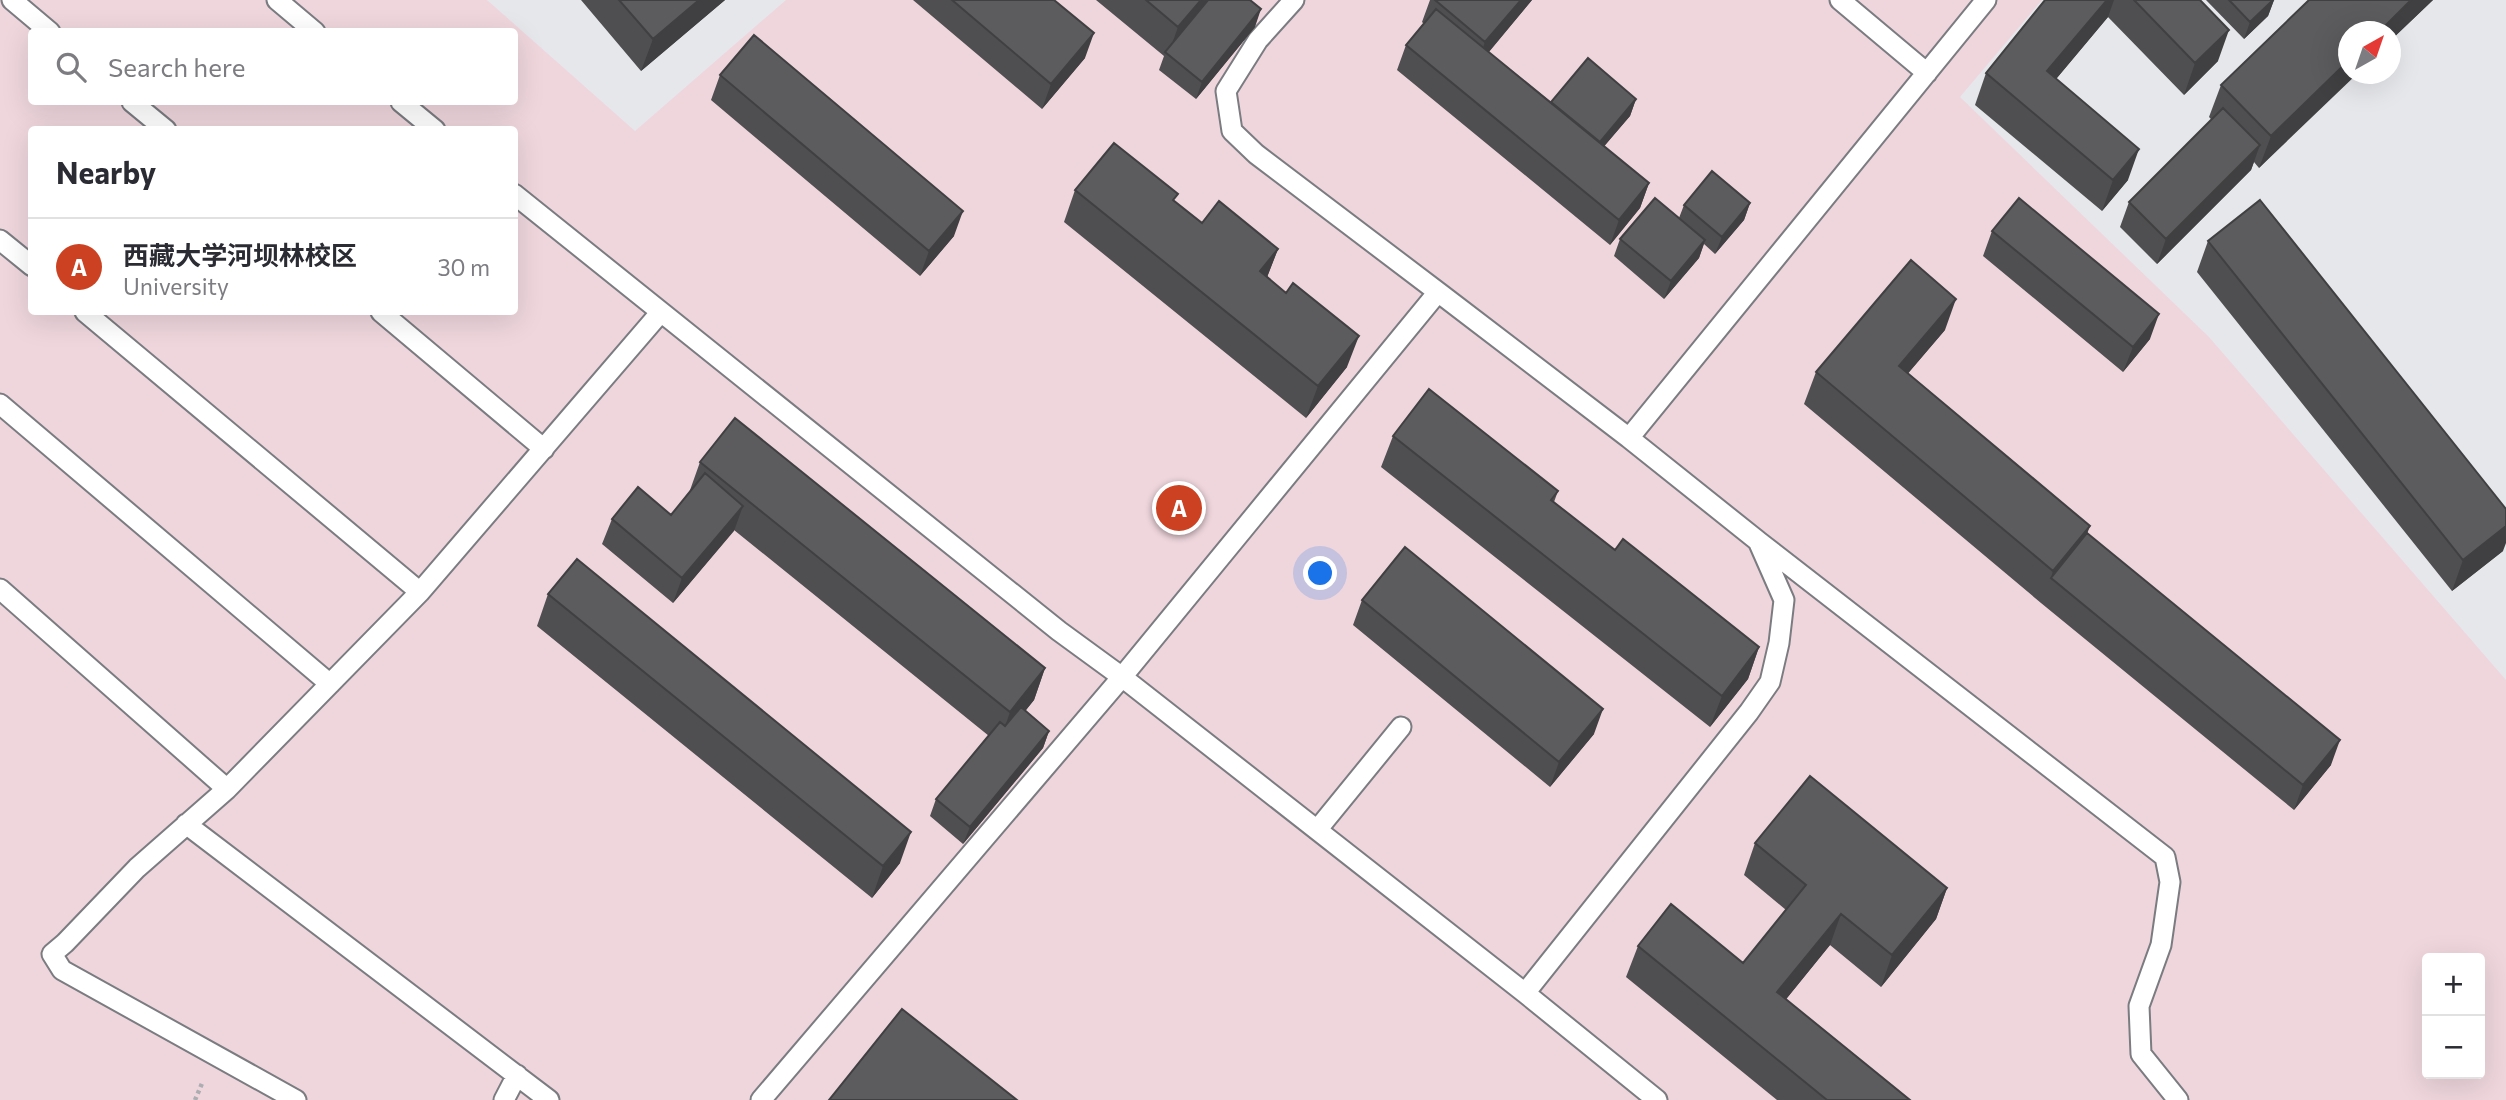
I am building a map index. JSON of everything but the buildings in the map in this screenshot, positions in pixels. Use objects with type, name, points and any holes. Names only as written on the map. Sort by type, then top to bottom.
[{"type":"lane","points":[[12,0],[45,28]]},
{"type":"lane","points":[[277,0],[310,28]]},
{"type":"lane","points":[[1294,0],[1258,40],[1226,91],[1232,131],[1256,154],[1629,438],[2165,857],[2170,883],[2161,945],[2139,1006],[2141,1054],[2178,1100]]},
{"type":"lane","points":[[1840,0],[1927,73]]},
{"type":"lane","points":[[1629,438],[1986,0]]},
{"type":"lane","points":[[136,105],[161,126]]},
{"type":"lane","points":[[405,105],[430,126]]},
{"type":"lane","points":[[518,197],[1059,631],[1122,677],[1525,993],[1657,1100]]},
{"type":"lane","points":[[0,240],[28,264]]},
{"type":"lane","points":[[761,1100],[1122,677],[1438,292]]},
{"type":"lane","points":[[296,1100],[62,970],[52,954],[137,868],[227,789],[420,592],[660,313]]},
{"type":"lane","points":[[89,315],[420,592]]},
{"type":"lane","points":[[385,315],[544,449]]},
{"type":"lane","points":[[0,404],[330,684]]},
{"type":"lane","points":[[1525,993],[1770,682],[1779,643],[1784,600],[1758,541]]},
{"type":"lane","points":[[0,589],[227,789]]},
{"type":"lane","points":[[1317,830],[1401,727]]},
{"type":"lane","points":[[186,824],[549,1100]]},
{"type":"lane","points":[[504,1100],[517,1075]]},
{"type":"shaded area","points":[[0,0],[487,0],[635,131],[786,0],[2042,0],[1960,97],[2209,337],[2506,680],[2506,1100],[0,1100]]},
{"type":"place","name":"西藏大学河坝林校区","points":[[1179,508]]}]
